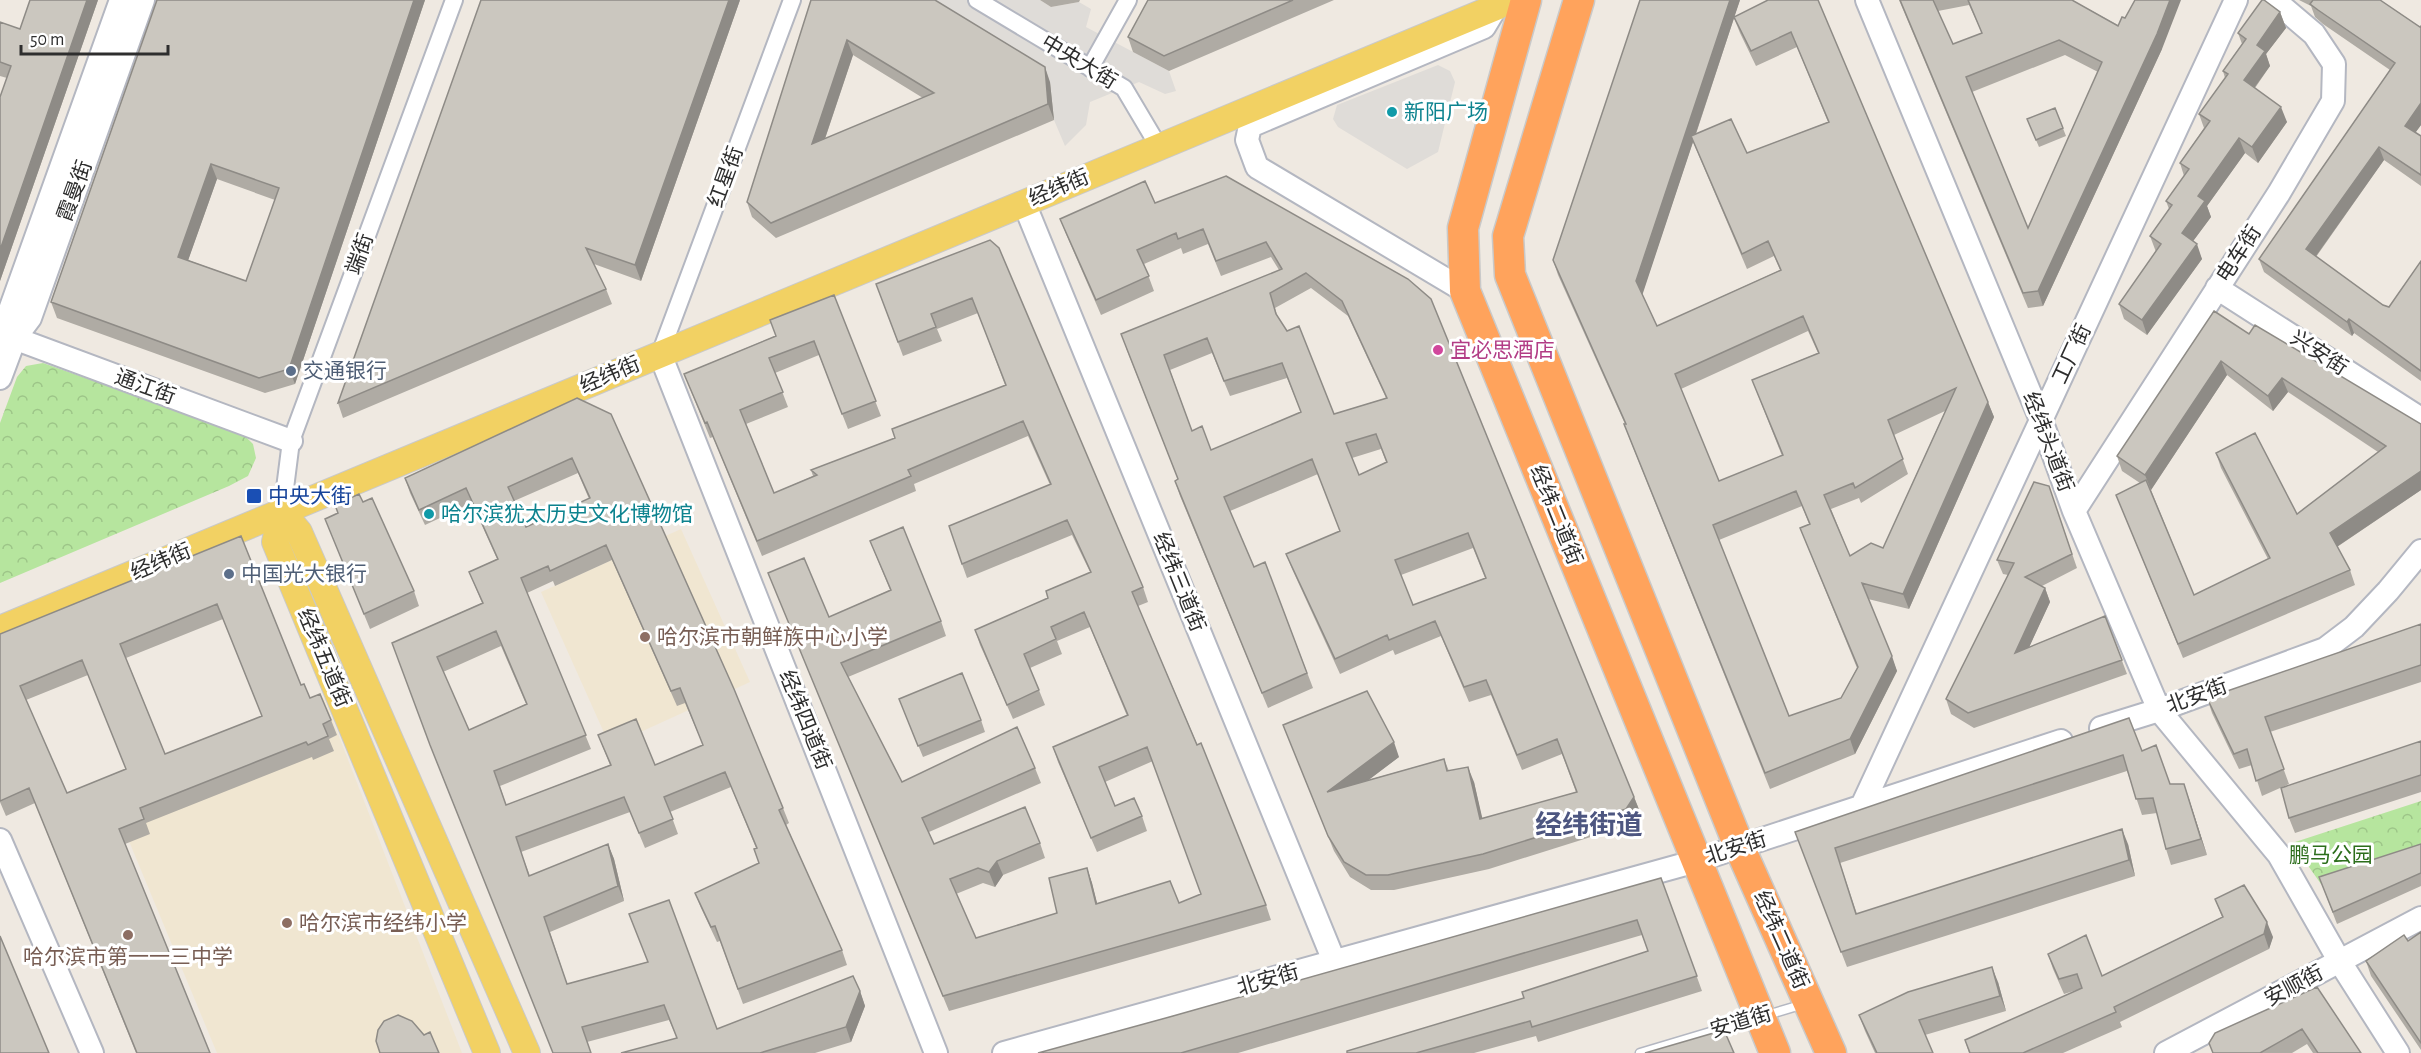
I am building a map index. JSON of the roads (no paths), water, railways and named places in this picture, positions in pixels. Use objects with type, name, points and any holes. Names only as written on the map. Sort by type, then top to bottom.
[{"type":"highway","name":"经纬二道街","points":[[1526,0],[1463,228],[1466,291],[1775,1053]]},
{"type":"highway","name":"经纬二道街","points":[[1579,0],[1508,236],[1510,275],[1739,846],[1831,1053]]},
{"type":"main road","name":"经纬街","points":[[0,629],[1502,4]]},
{"type":"main road","name":"经纬五道街","points":[[282,512],[275,542],[487,1053]]},
{"type":"main road","name":"经纬五道街","points":[[282,512],[299,532],[527,1053]]},
{"type":"street","name":"霞曼街","points":[[0,378],[4,335],[121,0]]},
{"type":"street","name":"霞曼街","points":[[4,335],[30,318],[143,0]]},
{"type":"street","name":"端街","points":[[282,512],[291,441],[454,0]]},
{"type":"street","name":"红星街","points":[[660,354],[792,0]]},
{"type":"street","name":"中央大街","points":[[977,0],[1124,88],[1159,147]]},
{"type":"street","points":[[1090,68],[1128,0]]},
{"type":"street","name":"经纬头道街","points":[[1867,0],[2042,420],[2074,511],[2159,710],[2279,855],[2340,962],[2398,1053]]},
{"type":"street","name":"工厂街","points":[[1862,806],[2236,0]]},
{"type":"street","name":"电车街","points":[[2074,511],[2279,193],[2333,101],[2334,64],[2314,34],[2274,0]]},
{"type":"street","points":[[1466,291],[1257,167],[1247,140],[1250,126],[1484,27],[1502,4]]},
{"type":"street","name":"经纬三道街","points":[[1024,203],[1334,961]]},
{"type":"street","name":"兴安街","points":[[2217,288],[2421,419]]},
{"type":"street","name":"通江街","points":[[4,335],[291,441]]},
{"type":"street","name":"经纬四道街","points":[[660,354],[936,1053]]},
{"type":"street","name":"北安街","points":[[1004,1053],[1696,861],[2159,710],[2325,649],[2354,627],[2421,551]]},
{"type":"street","points":[[0,840],[92,1053]]},
{"type":"street","name":"安顺街","points":[[2172,1052],[2421,918]]},
{"type":"lane","name":"安道街","points":[[1640,1053],[1808,1003]]},
{"type":"place","name":"新阳广场","points":[[1392,112]]},
{"type":"place","name":"宜必思酒店","points":[[1438,350]]},
{"type":"place","name":"交通银行","points":[[291,371]]},
{"type":"place","name":"中央大街","points":[[254,496]]},
{"type":"place","name":"哈尔滨犹太历史文化博物馆","points":[[429,514]]},
{"type":"place","name":"中国光大银行","points":[[229,574]]},
{"type":"place","name":"哈尔滨市朝鲜族中心小学","points":[[645,637]]},
{"type":"place","name":"哈尔滨市经纬小学","points":[[287,923]]},
{"type":"place","name":"哈尔滨市第一一三中学","points":[[128,935]]},
{"type":"district","name":"经纬街道","points":[[1589,825]]},
{"type":"park label","name":"鹏马公园","points":[[2331,855]]}]
